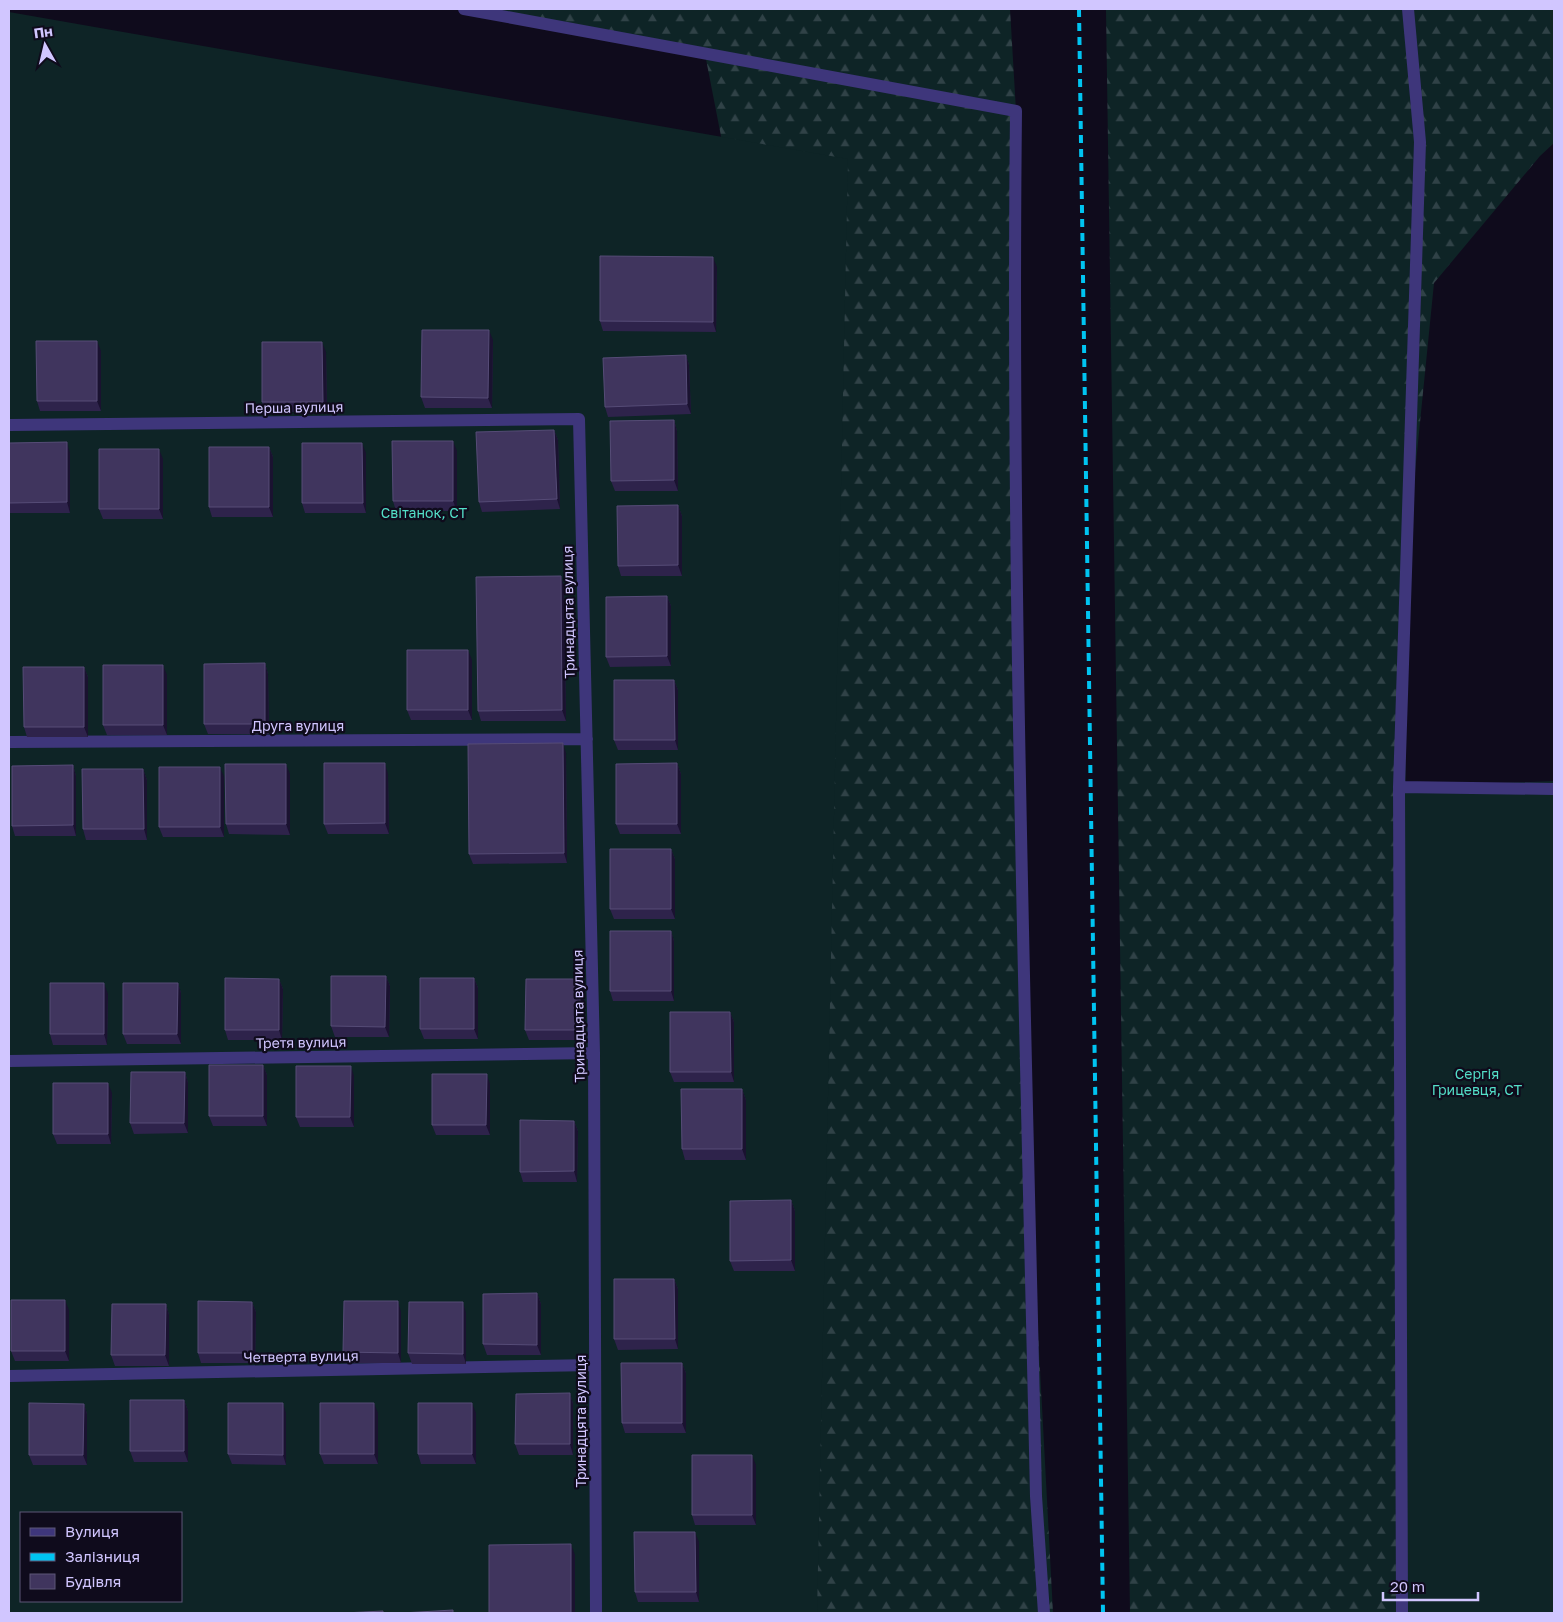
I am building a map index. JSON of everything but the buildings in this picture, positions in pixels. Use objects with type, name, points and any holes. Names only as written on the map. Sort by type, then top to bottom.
[{"type":"street","points":[[464,9],[1016,111],[1014,321],[1020,767],[1036,1496],[1044,1613]]},
{"type":"street","points":[[1402,1613],[1399,788],[1420,142],[1408,9]]},
{"type":"street","name":"Перша вулиця","points":[[9,425],[579,419]]},
{"type":"street","name":"Тринадцята вулиця","points":[[579,419],[594,1053],[596,1613]]},
{"type":"street","name":"Друга вулиця","points":[[9,742],[587,739]]},
{"type":"street","points":[[1399,788],[1554,789]]},
{"type":"street","name":"Третя вулиця","points":[[9,1061],[594,1053]]},
{"type":"street","name":"Четверта вулиця","points":[[9,1376],[594,1365]]},
{"type":"green space","points":[[464,9],[1010,9],[1016,111],[1029,1163],[1053,1613],[744,1613],[759,331],[705,54]]},
{"type":"green space","points":[[1106,9],[1554,9],[1554,143],[1540,156],[1434,283],[1406,562],[1404,1613],[1130,1613]]},
{"type":"green space","name":"Світанок, СТ","points":[[9,12],[848,159],[817,1613],[9,1613]]},
{"type":"green space","name":"Сергія Грицевця, СТ","points":[[1554,781],[1554,1613],[1402,1613],[1399,787]]},
{"type":"railway","points":[[1079,9],[1103,1613]]}]
